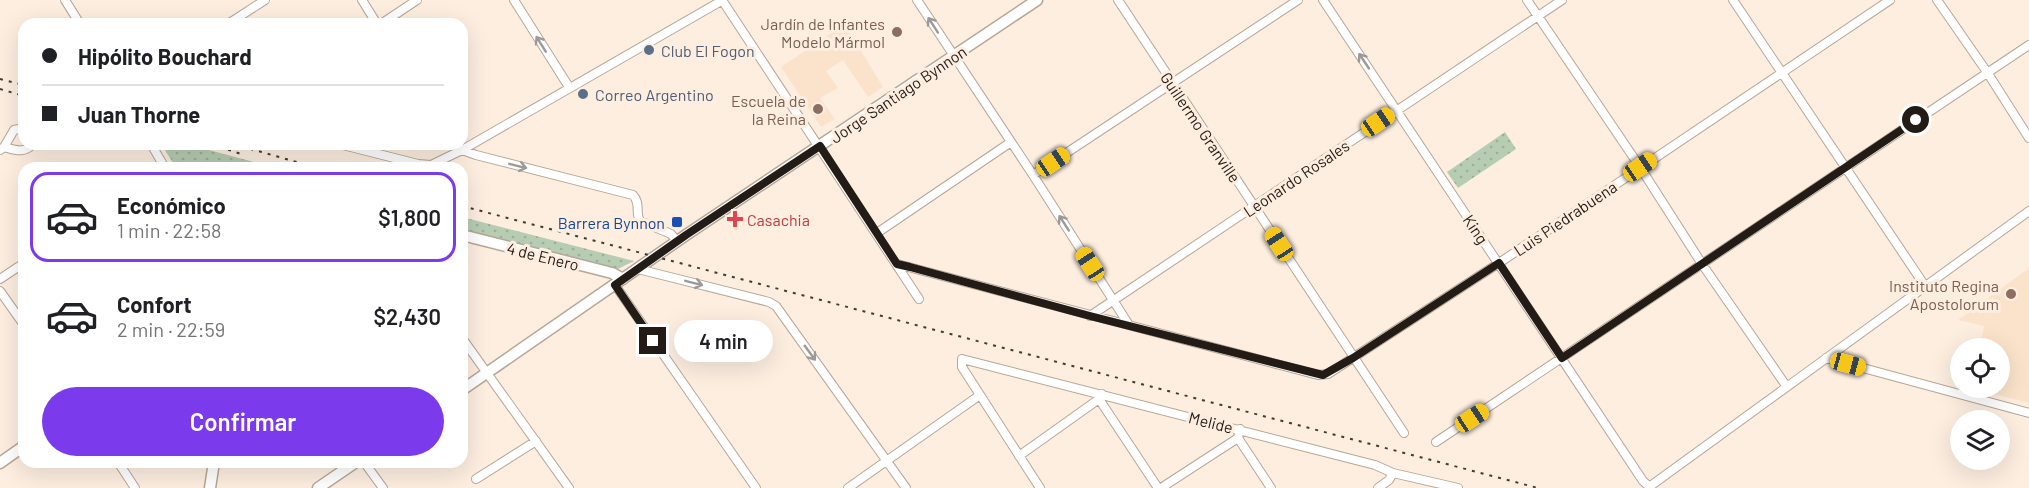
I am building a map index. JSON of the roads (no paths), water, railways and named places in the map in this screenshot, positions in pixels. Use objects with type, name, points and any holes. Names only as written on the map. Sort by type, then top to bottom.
[{"type":"street","points":[[65,0],[76,18]]},
{"type":"street","points":[[237,18],[265,0]]},
{"type":"street","points":[[362,0],[375,18]]},
{"type":"street","points":[[388,18],[417,0]]},
{"type":"street","points":[[513,0],[569,87]]},
{"type":"street","points":[[468,142],[722,0],[919,299]]},
{"type":"street","points":[[917,0],[1129,325]]},
{"type":"street","name":"Jorge Santiago Bynnon","points":[[468,386],[677,241],[1037,0]]},
{"type":"street","name":"Guillermo Granville","points":[[1118,0],[1404,434]]},
{"type":"street","points":[[1033,175],[1298,0]]},
{"type":"street","name":"King","points":[[1323,0],[1650,488]]},
{"type":"street","points":[[1527,0],[1640,167],[1702,264],[1787,387]]},
{"type":"street","name":"Leonardo Rosales","points":[[1090,316],[1562,0]]},
{"type":"street","points":[[1733,0],[1925,286]]},
{"type":"street","name":"Luis Piedrabuena","points":[[1129,325],[1318,375],[1328,374],[1499,263],[1890,0]]},
{"type":"street","points":[[1937,0],[2029,138]]},
{"type":"street","points":[[1436,442],[2029,45]]},
{"type":"street","points":[[18,129],[14,130],[2,148],[26,150]]},
{"type":"street","points":[[877,233],[1011,141]]},
{"type":"street","points":[[363,150],[410,162]]},
{"type":"street","points":[[436,162],[454,150]]},
{"type":"street","points":[[465,150],[476,155],[633,195],[637,202],[640,221],[671,234],[677,241]]},
{"type":"street","points":[[1650,488],[2029,211]]},
{"type":"street","name":"4 de Enero","points":[[468,237],[612,273],[619,282]]},
{"type":"street","points":[[897,264],[1129,325]]},
{"type":"street","points":[[0,279],[18,267]]},
{"type":"street","points":[[638,269],[769,302],[776,306],[906,488]]},
{"type":"street","points":[[619,282],[756,488]]},
{"type":"street","points":[[0,291],[18,316]]},
{"type":"street","points":[[468,346],[569,488]]},
{"type":"street","points":[[1826,358],[2029,413]]},
{"type":"street","name":"Melide","points":[[980,394],[962,367],[962,359],[1239,433],[1375,465],[1393,473],[1458,488]]},
{"type":"street","points":[[848,488],[980,394],[1040,488]]},
{"type":"street","points":[[1019,456],[1101,397],[1159,488],[1239,433],[1271,488]]},
{"type":"street","points":[[476,479],[536,441]]},
{"type":"street","points":[[0,463],[18,450]]},
{"type":"street","points":[[122,468],[135,488]]},
{"type":"street","points":[[210,488],[213,468]]},
{"type":"street","points":[[318,488],[347,468]]},
{"type":"street","points":[[368,468],[383,488]]},
{"type":"street","points":[[1378,488],[1389,480],[1393,473]]},
{"type":"street","points":[[1415,478],[1418,488]]},
{"type":"railway","points":[[0,79],[18,84]]},
{"type":"railway","points":[[0,89],[18,94]]},
{"type":"railway","points":[[229,150],[241,154]]},
{"type":"railway","points":[[254,150],[297,162]]},
{"type":"railway","points":[[468,208],[1538,488]]},
{"type":"place","name":"Jardín de Infantes Modelo Mármol","points":[[897,32]]},
{"type":"place","name":"Club El Fogon","points":[[649,50]]},
{"type":"place","name":"Correo Argentino","points":[[583,94]]},
{"type":"place","name":"Escuela de la Reina","points":[[818,109]]},
{"type":"place","name":"Casachia","points":[[735,219]]},
{"type":"place","name":"Barrera Bynnon","points":[[677,222]]},
{"type":"place","name":"Instituto Regina Apostolorum","points":[[2011,294]]}]
